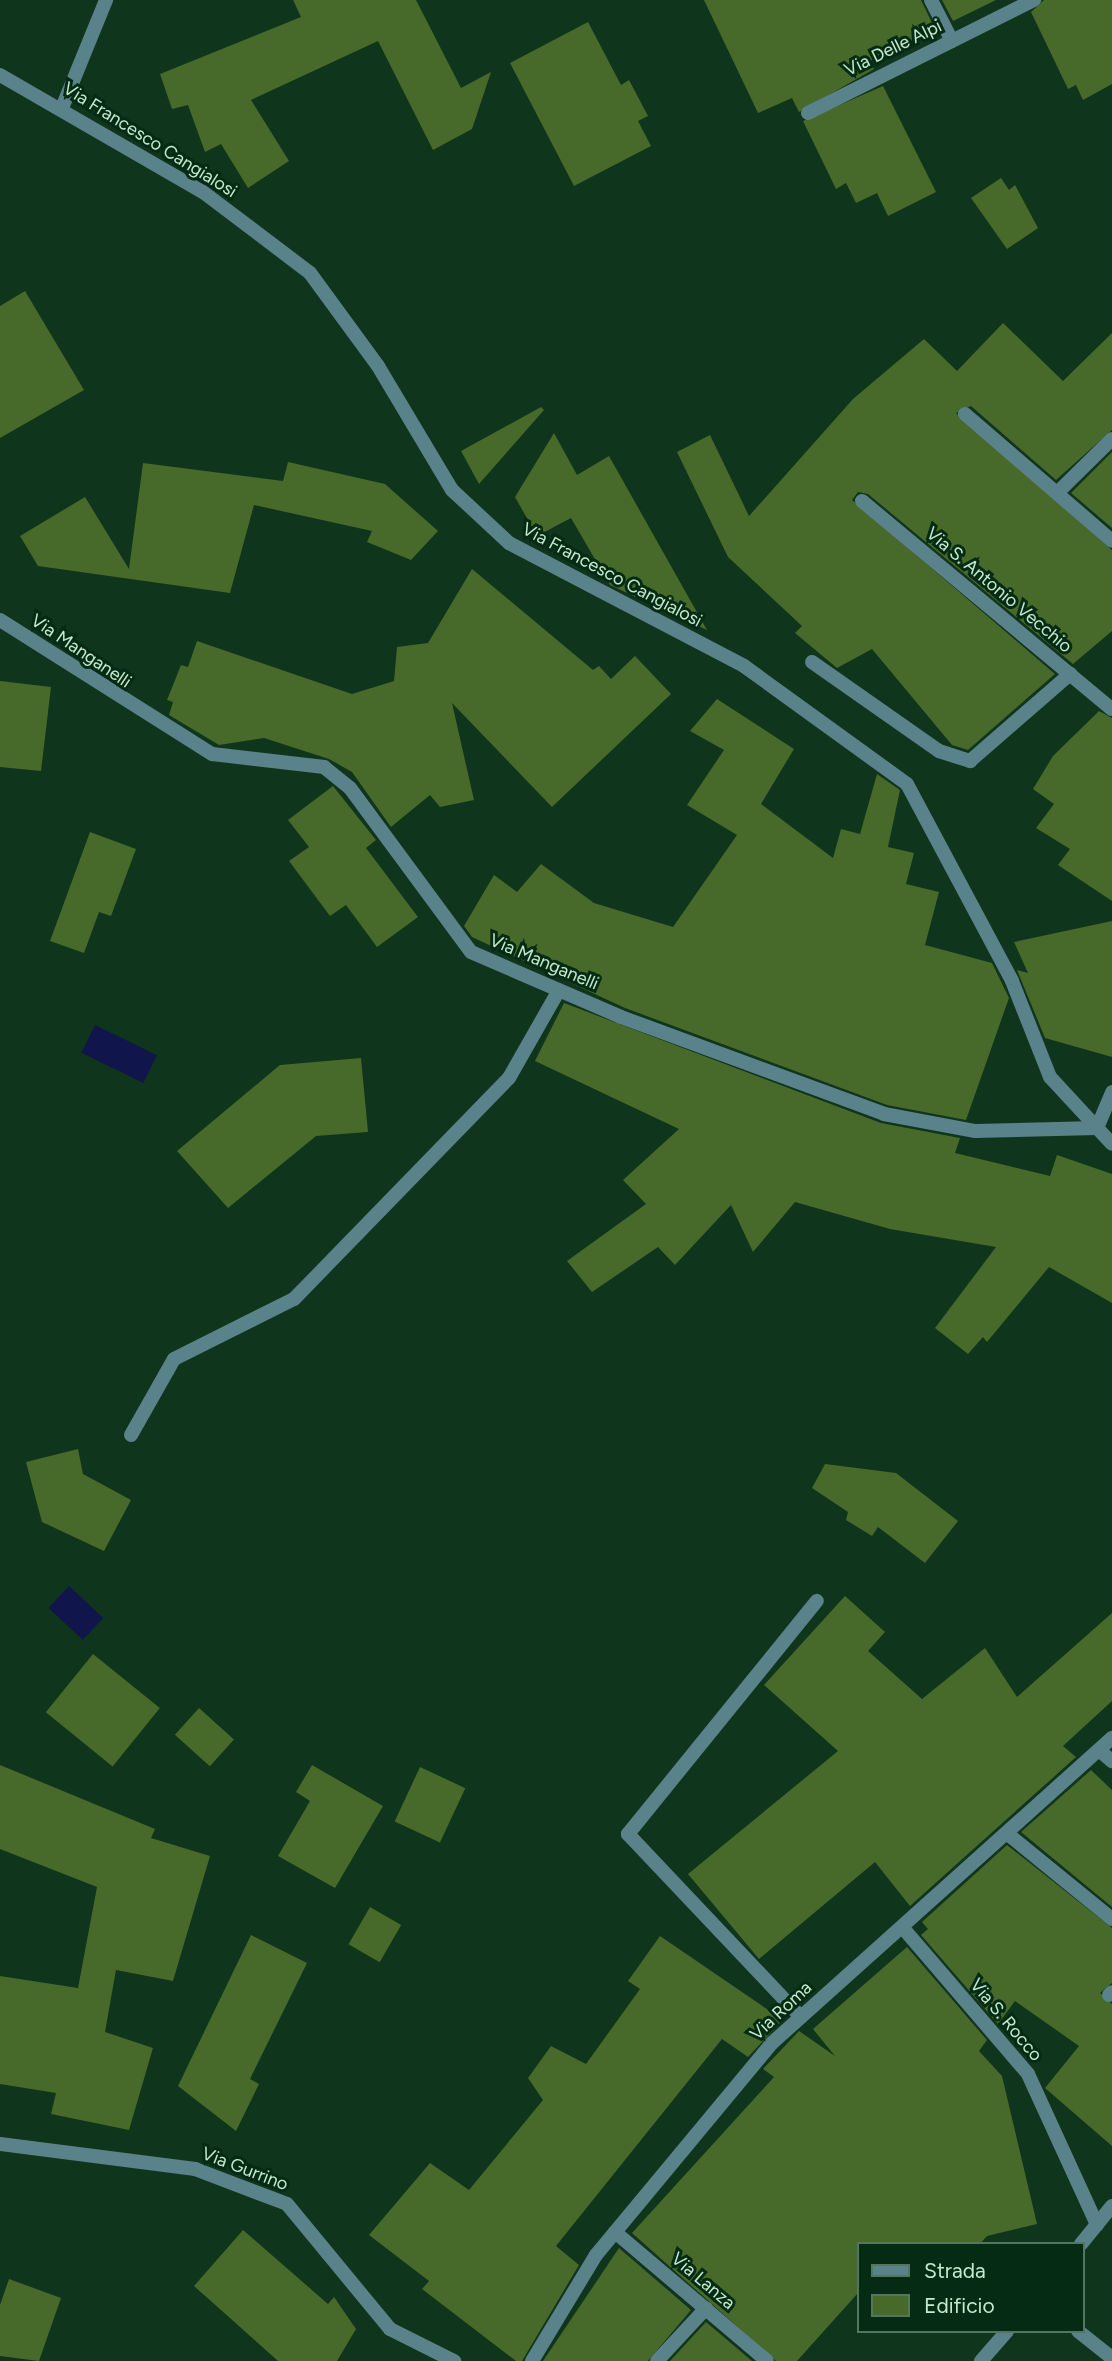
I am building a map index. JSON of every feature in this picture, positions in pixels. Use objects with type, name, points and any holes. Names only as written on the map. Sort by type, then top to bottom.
[{"type":"street","points":[[62,108],[106,0]]},
{"type":"street","points":[[931,0],[951,41]]},
{"type":"street","name":"Via Delle Alpi","points":[[807,113],[1034,0]]},
{"type":"street","name":"Via Francesco Cangialosi","points":[[0,75],[62,108],[203,191],[310,273],[378,366],[452,489],[509,543],[744,666],[907,784],[1012,981],[1050,1077],[1097,1128]]},
{"type":"street","points":[[965,414],[1112,541]]},
{"type":"street","points":[[1057,493],[1112,439]]},
{"type":"street","name":"Via S. Antonio Vecchio","points":[[862,500],[1112,709]]},
{"type":"street","name":"Via Manganelli","points":[[0,620],[212,754],[324,767],[359,799],[471,952],[559,990],[884,1114],[975,1131],[1097,1128]]},
{"type":"street","points":[[811,662],[939,751],[970,761],[1070,674]]},
{"type":"street","points":[[131,1435],[174,1359],[294,1299],[509,1078],[559,990]]},
{"type":"street","points":[[1112,1092],[1097,1128],[1112,1144]]},
{"type":"street","points":[[801,2017],[628,1834],[817,1601]]},
{"type":"street","name":"Via Roma","points":[[532,2361],[615,2232],[772,2043],[1009,1835],[1106,1756],[1112,1738]]},
{"type":"street","points":[[1009,1835],[1110,1913]]},
{"type":"street","name":"Via S. Rocco","points":[[904,1928],[1027,2074],[1097,2225]]},
{"type":"street","name":"Via Gurrino","points":[[0,2144],[195,2169],[287,2204],[390,2329],[454,2361]]},
{"type":"street","points":[[1083,2242],[1112,2206]]},
{"type":"street","name":"Via Lanza","points":[[615,2232],[766,2361]]},
{"type":"street","points":[[657,2361],[706,2308]]},
{"type":"street","points":[[981,2361],[1005,2333]]},
{"type":"street","points":[[1080,2333],[1112,2358]]},
{"type":"shaded area","points":[[95,1025],[157,1055],[143,1083],[81,1053]]},
{"type":"shaded area","points":[[69,1586],[103,1618],[83,1640],[49,1608]]},
{"type":"building","points":[[293,0],[416,0],[461,88],[491,72],[472,129],[433,150],[378,41],[251,100],[289,161],[248,188],[221,144],[205,152],[188,105],[172,109],[160,74],[301,17]]},
{"type":"building","points":[[704,0],[921,0],[935,29],[870,61],[874,69],[799,112],[792,98],[758,113]]},
{"type":"building","points":[[942,0],[996,0],[953,21]]},
{"type":"building","points":[[1044,0],[1112,0],[1112,84],[1083,100],[1076,85],[1068,89],[1031,12]]},
{"type":"building","points":[[588,22],[621,85],[629,80],[648,116],[638,121],[651,146],[574,186],[510,63]]},
{"type":"building","points":[[883,86],[936,192],[888,216],[877,193],[856,203],[846,183],[836,189],[803,121]]},
{"type":"building","points":[[1001,178],[1009,190],[1015,185],[1038,228],[1007,249],[971,198]]},
{"type":"building","points":[[25,291],[84,390],[0,438],[0,306]]},
{"type":"building","points":[[1003,323],[1063,381],[1112,333],[1112,430],[1056,480],[971,406],[956,413],[1112,550],[1112,631],[1073,664],[868,494],[858,492],[852,500],[1055,674],[968,750],[952,745],[872,649],[837,668],[795,633],[802,626],[728,557],[677,452],[710,435],[749,516],[853,399],[924,339],[957,371]]},
{"type":"building","points":[[541,407],[544,410],[479,484],[461,451]]},
{"type":"building","points":[[554,433],[577,475],[609,456],[707,630],[610,585],[571,518],[537,536],[515,497]]},
{"type":"building","points":[[1112,452],[1112,528],[1071,493]]},
{"type":"building","points":[[288,462],[385,484],[438,531],[411,560],[367,542],[372,531],[254,505],[230,593],[38,566],[20,536],[85,497],[129,569],[143,463],[283,481]]},
{"type":"building","points":[[472,569],[593,670],[599,666],[611,679],[635,656],[671,694],[552,807],[452,703],[474,800],[440,807],[430,795],[391,827],[352,772],[329,759],[264,738],[219,745],[169,715],[173,702],[167,700],[181,665],[188,667],[197,641],[352,694],[394,681],[397,647],[428,643]]},
{"type":"building","points":[[0,681],[51,687],[41,771],[0,767]]},
{"type":"building","points":[[717,699],[794,749],[761,804],[833,858],[841,829],[860,834],[877,774],[900,790],[888,847],[914,853],[906,884],[939,892],[925,945],[992,963],[1009,998],[966,1120],[887,1105],[625,1008],[472,937],[464,926],[494,875],[517,892],[541,864],[594,903],[673,927],[737,835],[687,805],[724,750],[690,731]]},
{"type":"building","points":[[1099,711],[1112,718],[1112,901],[1058,865],[1070,849],[1036,828],[1054,804],[1033,789],[1053,756]]},
{"type":"building","points":[[333,786],[376,840],[366,848],[418,917],[377,947],[346,905],[330,916],[289,861],[309,847],[288,820]]},
{"type":"building","points":[[90,832],[136,849],[111,916],[99,912],[84,953],[50,941]]},
{"type":"building","points":[[1112,921],[1112,1057],[1045,1038],[1017,970],[1028,973],[1014,942]]},
{"type":"building","points":[[564,1003],[881,1123],[960,1138],[955,1153],[1050,1176],[1057,1155],[1112,1174],[1112,1303],[1049,1267],[987,1342],[983,1337],[968,1354],[935,1328],[996,1247],[890,1229],[795,1202],[753,1252],[731,1205],[675,1265],[658,1247],[592,1292],[567,1261],[646,1204],[623,1180],[679,1129],[535,1061]]},
{"type":"building","points":[[361,1058],[368,1132],[316,1136],[228,1208],[177,1151],[280,1065]]},
{"type":"building","points":[[78,1449],[83,1474],[131,1500],[104,1551],[42,1522],[26,1462]]},
{"type":"building","points":[[825,1464],[896,1473],[958,1521],[925,1563],[878,1527],[872,1536],[846,1520],[848,1512],[812,1488]]},
{"type":"building","points":[[845,1596],[885,1632],[868,1651],[922,1699],[985,1648],[1017,1697],[1112,1613],[1112,1701],[1063,1746],[1076,1757],[910,1906],[875,1862],[759,1959],[688,1874],[838,1751],[764,1685]]},
{"type":"building","points":[[93,1654],[160,1708],[113,1766],[46,1712]]},
{"type":"building","points":[[199,1708],[234,1739],[210,1766],[175,1735]]},
{"type":"building","points":[[0,1765],[155,1829],[151,1838],[210,1856],[173,1981],[116,1970],[105,2032],[153,2048],[129,2130],[51,2114],[56,2093],[0,2084],[0,1976],[78,1988],[97,1887],[0,1849]]},
{"type":"building","points":[[312,1765],[383,1806],[335,1888],[278,1856],[310,1801],[296,1792]]},
{"type":"building","points":[[420,1767],[465,1788],[440,1843],[395,1821]]},
{"type":"building","points":[[1091,1770],[1112,1790],[1112,1907],[1021,1832]]},
{"type":"building","points":[[1007,1845],[1112,1928],[1112,1983],[1100,1993],[1112,2004],[1112,2146],[1045,2088],[1079,2046],[1015,2001],[998,2024],[921,1935],[928,1929],[922,1922]]},
{"type":"building","points":[[370,1907],[401,1925],[380,1962],[348,1944]]},
{"type":"building","points":[[251,1935],[307,1963],[250,2079],[259,2084],[236,2131],[178,2086]]},
{"type":"building","points":[[660,1936],[783,2020],[748,2057],[722,2039],[556,2246],[579,2265],[522,2361],[516,2361],[422,2289],[429,2281],[369,2235],[430,2163],[469,2190],[543,2100],[528,2078],[551,2046],[586,2064],[640,1989],[628,1981]]},
{"type":"building","points":[[907,1947],[987,2040],[979,2051],[1002,2076],[1037,2224],[987,2236],[982,2242],[856,2242],[856,2295],[797,2361],[776,2361],[632,2233],[774,2077],[763,2069],[799,2031],[835,2056],[813,2029]]},
{"type":"building","points":[[243,2230],[328,2304],[334,2297],[356,2329],[337,2361],[278,2361],[194,2286]]},
{"type":"building","points":[[619,2248],[691,2310],[648,2361],[543,2361]]},
{"type":"building","points":[[9,2279],[61,2298],[39,2361],[0,2356],[0,2305]]},
{"type":"building","points":[[706,2322],[752,2361],[670,2361]]}]
